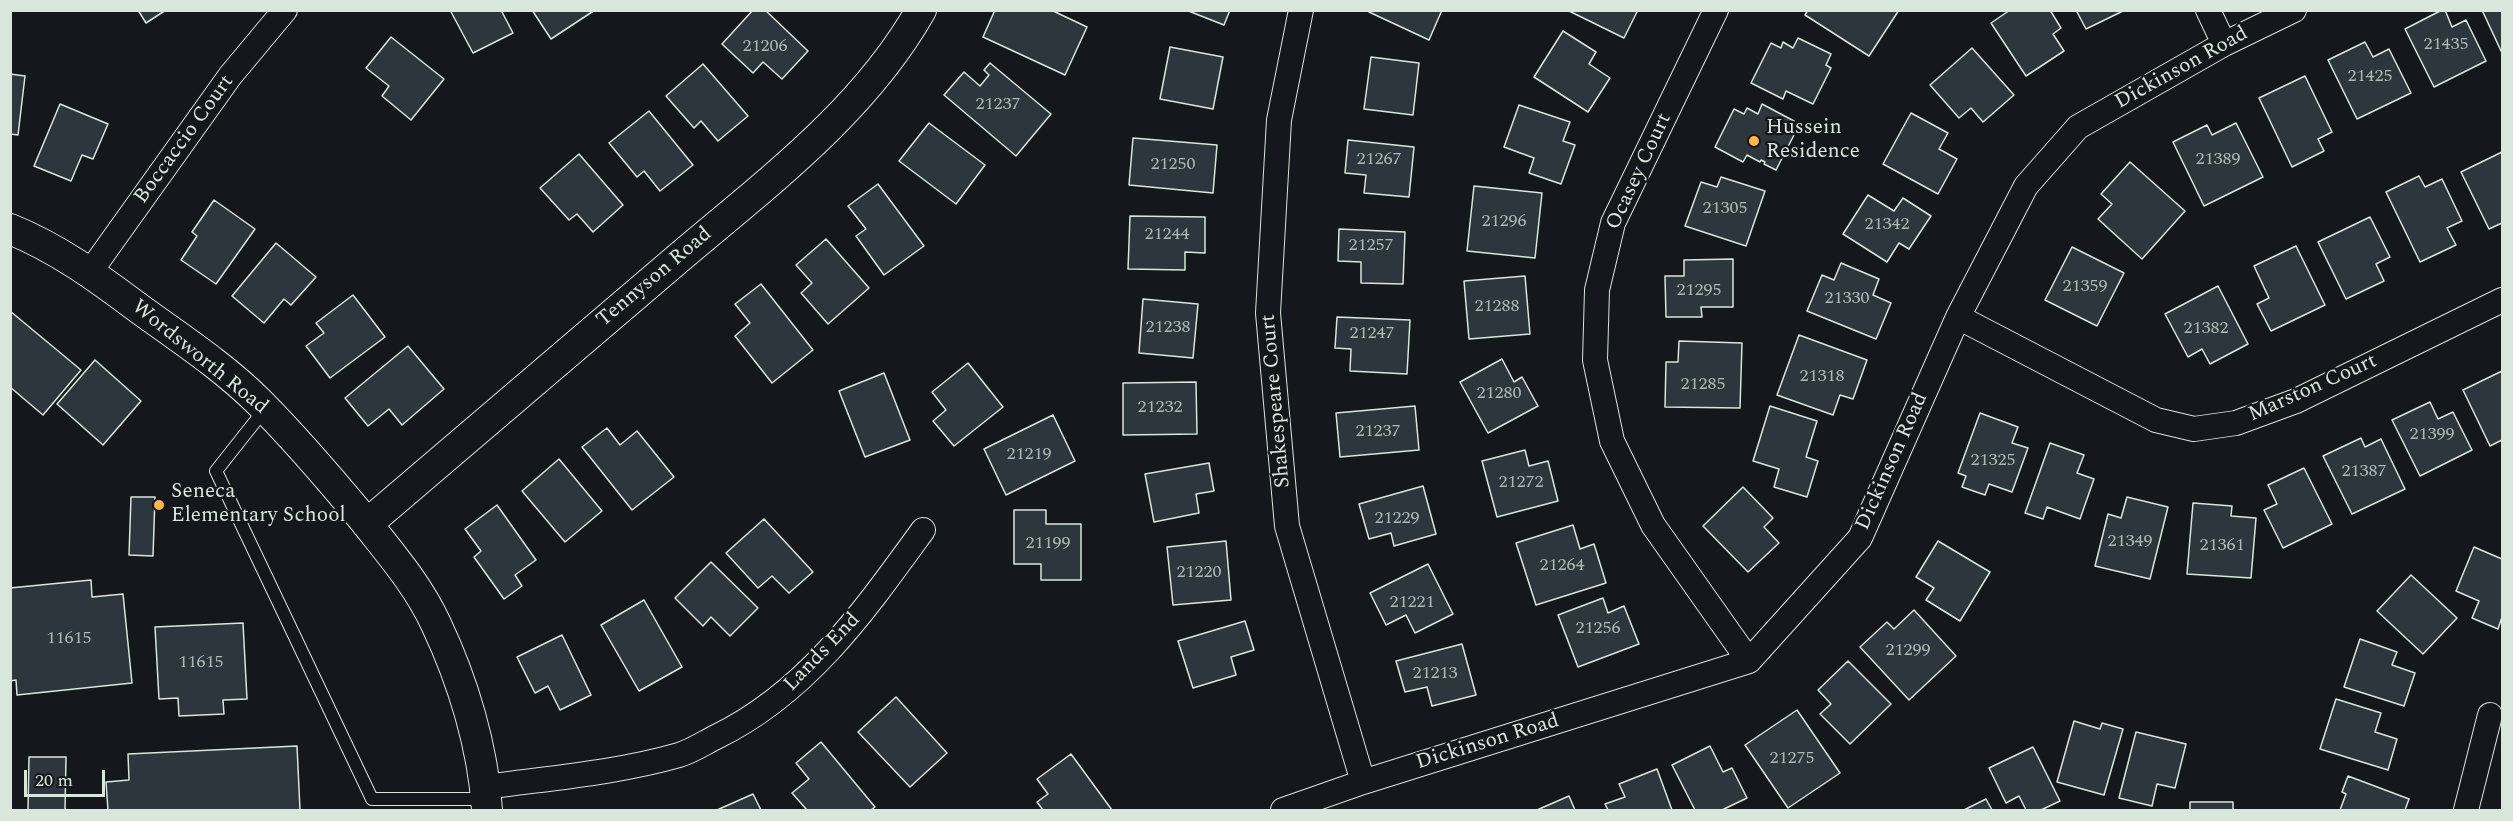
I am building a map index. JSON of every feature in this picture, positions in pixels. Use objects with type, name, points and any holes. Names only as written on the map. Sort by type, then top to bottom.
[{"type":"street","name":"Boccaccio Court","points":[[90,272],[230,76],[285,10]]},
{"type":"street","name":"Tennyson Road","points":[[367,524],[789,164],[859,97],[903,41],[921,10]]},
{"type":"street","name":"Shakespeare Court","points":[[1301,10],[1279,120],[1268,313],[1287,526],[1363,782]]},
{"type":"street","name":"Ocasey Court","points":[[1716,10],[1613,222],[1597,290],[1595,360],[1612,441],[1653,525],[1749,661]]},
{"type":"street","points":[[2208,10],[2224,44]]},
{"type":"street","name":"Dickinson Road","points":[[1283,810],[1363,782],[1749,661],[1860,538],[1958,317],[2026,186],[2078,127],[2224,44],[2294,10]]},
{"type":"street","name":"Wordsworth Road","points":[[10,229],[42,242],[90,272],[201,354],[265,409],[315,461],[401,564],[436,623],[461,686],[486,799]]},
{"type":"street","name":"Marston Court","points":[[1958,317],[2156,420],[2194,429],[2236,423],[2296,400],[2502,300]]},
{"type":"street","name":"Lands End","points":[[486,799],[681,754],[747,723],[805,677],[863,613],[923,530]]},
{"type":"street","points":[[2466,810],[2490,715]]},
{"type":"lane","points":[[265,409],[216,471],[372,799],[486,799]]},
{"type":"building","points":[[138,10],[166,10],[146,23]]},
{"type":"building","points":[[450,10],[501,10],[513,33],[473,53]]},
{"type":"building","points":[[532,10],[595,10],[551,39]]},
{"type":"building","points":[[753,10],[765,10],[808,51],[782,79],[763,62],[753,73],[722,44]]},
{"type":"building","points":[[995,10],[1051,10],[1087,27],[1065,75],[983,37]]},
{"type":"building","points":[[1186,10],[1230,10],[1224,25]]},
{"type":"building","points":[[1369,10],[1442,10],[1429,40]]},
{"type":"building","points":[[1567,10],[1638,10],[1624,38]]},
{"type":"building","points":[[1808,10],[1899,10],[1869,56],[1805,15]]},
{"type":"building","points":[[2010,10],[2050,10],[2061,28],[2053,34],[2064,51],[2026,76],[1991,23]]},
{"type":"building","points":[[2076,10],[2122,10],[2123,11],[2086,29]]},
{"type":"building","points":[[2445,10],[2452,27],[2466,20],[2486,61],[2434,87],[2405,29]]},
{"type":"building","points":[[2482,10],[2502,10],[2502,53]]},
{"type":"building","points":[[1563,31],[1596,52],[1589,64],[1610,78],[1588,112],[1534,77]]},
{"type":"building","points":[[391,37],[444,79],[411,120],[382,96],[389,86],[366,68]]},
{"type":"building","points":[[1798,38],[1831,54],[1826,65],[1831,68],[1813,104],[1786,91],[1783,99],[1751,83],[1771,43],[1781,48],[1783,42],[1793,48]]},
{"type":"building","points":[[2365,42],[2373,57],[2389,49],[2411,93],[2357,119],[2328,60]]},
{"type":"building","points":[[1170,47],[1223,57],[1213,109],[1160,99]]},
{"type":"building","points":[[1972,48],[2014,95],[1983,122],[1971,108],[1959,118],[1930,85]]},
{"type":"building","points":[[1371,57],[1419,63],[1413,115],[1364,109]]},
{"type":"building","points":[[990,63],[1051,114],[1016,156],[944,95],[964,72],[980,86],[989,75],[984,70]]},
{"type":"building","points":[[703,64],[748,116],[718,141],[701,121],[694,128],[666,96]]},
{"type":"building","points":[[10,74],[25,76],[18,135],[10,134]]},
{"type":"building","points":[[2305,76],[2332,132],[2318,139],[2324,151],[2292,167],[2259,98]]},
{"type":"building","points":[[60,104],[108,124],[93,159],[82,155],[71,181],[34,166]]},
{"type":"building","name":"Hussein Residence","points":[[1762,104],[1794,121],[1788,132],[1794,135],[1776,170],[1764,164],[1765,162],[1761,160],[1760,162],[1747,155],[1743,162],[1715,147],[1734,109],[1744,114],[1747,108],[1758,114]]},
{"type":"building","points":[[1519,105],[1570,122],[1563,141],[1575,145],[1561,184],[1529,173],[1534,158],[1504,147]]},
{"type":"building","points":[[649,111],[693,165],[660,191],[644,171],[637,177],[609,143]]},
{"type":"building","points":[[1911,113],[1948,133],[1939,149],[1957,159],[1938,194],[1883,164]]},
{"type":"building","points":[[929,123],[985,165],[956,204],[899,161]]},
{"type":"building","points":[[2236,123],[2263,177],[2204,206],[2173,142],[2207,125],[2212,135]]},
{"type":"building","points":[[1133,138],[1217,145],[1213,193],[1129,185]]},
{"type":"building","points":[[1348,140],[1414,147],[1409,197],[1364,193],[1366,175],[1345,173]]},
{"type":"building","points":[[2502,152],[2502,223],[2489,229],[2461,172]]},
{"type":"building","points":[[579,154],[623,205],[593,232],[577,214],[569,220],[540,188]]},
{"type":"building","points":[[2130,162],[2185,211],[2142,259],[2098,219],[2112,204],[2101,194]]},
{"type":"building","points":[[2419,176],[2425,187],[2442,179],[2462,221],[2447,228],[2456,245],[2420,262],[2386,192]]},
{"type":"building","points":[[1721,177],[1765,191],[1746,246],[1685,226],[1701,182],[1717,187]]},
{"type":"building","points":[[878,184],[924,246],[884,275],[856,236],[866,229],[848,206]]},
{"type":"building","points":[[1474,186],[1542,193],[1535,258],[1467,251]]},
{"type":"building","points":[[1868,195],[1894,211],[1903,198],[1931,216],[1909,249],[1899,243],[1887,262],[1843,234]]},
{"type":"building","points":[[214,200],[255,229],[216,284],[181,260],[197,236],[192,232]]},
{"type":"building","points":[[1130,216],[1205,217],[1205,253],[1185,252],[1185,270],[1128,269]]},
{"type":"building","points":[[2370,217],[2390,257],[2376,264],[2384,281],[2346,299],[2318,242]]},
{"type":"building","points":[[1339,229],[1405,232],[1403,284],[1361,283],[1361,262],[1338,261]]},
{"type":"building","points":[[826,239],[869,288],[828,324],[801,293],[812,283],[796,265]]},
{"type":"building","points":[[276,243],[316,277],[291,305],[284,299],[264,323],[232,296]]},
{"type":"building","points":[[2296,246],[2325,305],[2271,331],[2257,304],[2269,298],[2254,266]]},
{"type":"building","points":[[2072,247],[2124,273],[2097,326],[2045,300]]},
{"type":"building","points":[[1733,259],[1733,307],[1701,307],[1702,317],[1666,317],[1665,276],[1684,276],[1684,260]]},
{"type":"building","points":[[1841,263],[1879,279],[1873,295],[1891,303],[1876,339],[1807,311],[1822,275],[1834,280]]},
{"type":"building","points":[[1525,276],[1530,334],[1469,339],[1464,281]]},
{"type":"building","points":[[761,284],[813,350],[772,383],[735,336],[750,323],[735,304]]},
{"type":"building","points":[[2218,286],[2248,344],[2210,364],[2202,349],[2188,357],[2165,314]]},
{"type":"building","points":[[353,295],[385,337],[330,378],[306,346],[324,333],[316,323]]},
{"type":"building","points":[[1143,299],[1198,304],[1193,358],[1139,353]]},
{"type":"building","points":[[10,311],[81,370],[43,415],[10,387]]},
{"type":"building","points":[[1337,317],[1410,320],[1407,374],[1350,371],[1351,349],[1335,348]]},
{"type":"building","points":[[1799,335],[1867,360],[1853,399],[1840,395],[1833,415],[1777,395]]},
{"type":"building","points":[[1679,341],[1742,343],[1740,408],[1665,407],[1666,362],[1678,362]]},
{"type":"building","points":[[408,346],[444,389],[402,425],[389,409],[368,426],[345,398]]},
{"type":"building","points":[[1502,359],[1514,382],[1522,377],[1538,406],[1488,433],[1460,382]]},
{"type":"building","points":[[95,360],[141,401],[103,445],[57,404]]},
{"type":"building","points":[[968,363],[1003,407],[954,446],[933,421],[946,410],[932,392]]},
{"type":"building","points":[[2502,371],[2502,440],[2490,446],[2463,390]]},
{"type":"building","points":[[884,373],[910,440],[865,457],[839,391]]},
{"type":"building","points":[[1196,382],[1197,434],[1123,435],[1123,383]]},
{"type":"building","points":[[2430,402],[2438,419],[2453,412],[2472,450],[2420,476],[2392,420]]},
{"type":"building","points":[[1415,406],[1419,450],[1340,457],[1336,413]]},
{"type":"building","points":[[1770,406],[1817,421],[1806,457],[1818,461],[1807,497],[1774,487],[1779,469],[1753,461]]},
{"type":"building","points":[[1980,413],[2018,427],[2012,443],[2028,448],[2012,492],[1989,484],[1985,495],[1962,487],[1966,476],[1958,473]]},
{"type":"building","points":[[1053,415],[1075,461],[1006,495],[984,449]]},
{"type":"building","points":[[607,428],[620,445],[637,431],[674,477],[632,510],[582,447]]},
{"type":"building","points":[[2361,438],[2365,447],[2381,439],[2405,489],[2352,514],[2323,456]]},
{"type":"building","points":[[2050,443],[2084,455],[2077,473],[2094,479],[2080,519],[2047,507],[2043,519],[2025,513]]},
{"type":"building","points":[[1525,450],[1529,466],[1548,461],[1558,501],[1497,517],[1482,461]]},
{"type":"building","points":[[559,459],[602,511],[565,542],[522,491]]},
{"type":"building","points":[[1209,463],[1214,491],[1196,494],[1199,513],[1154,522],[1145,474]]},
{"type":"building","points":[[2304,468],[2332,524],[2283,548],[2264,510],[2277,504],[2268,485]]},
{"type":"building","points":[[1423,486],[1436,534],[1394,546],[1391,533],[1369,539],[1359,504]]},
{"type":"building","points":[[1743,487],[1773,518],[1764,527],[1779,543],[1748,572],[1703,526]]},
{"type":"building","name":"Seneca Elementary School","points":[[131,497],[155,497],[153,556],[129,555]]},
{"type":"building","points":[[2127,497],[2168,507],[2150,579],[2095,566],[2108,514],[2121,518]]},
{"type":"building","points":[[2193,503],[2232,506],[2231,516],[2256,518],[2251,578],[2187,574]]},
{"type":"building","points":[[497,505],[536,560],[515,575],[522,586],[504,599],[474,557],[481,551],[465,529]]},
{"type":"building","points":[[1014,510],[1046,510],[1046,524],[1081,524],[1081,580],[1041,580],[1041,564],[1014,564]]},
{"type":"building","points":[[764,519],[813,572],[789,593],[772,576],[758,588],[726,553]]},
{"type":"building","points":[[1573,525],[1580,549],[1594,544],[1606,583],[1536,605],[1516,543]]},
{"type":"building","points":[[1226,541],[1231,600],[1173,605],[1167,547]]},
{"type":"building","points":[[1938,541],[1990,572],[1960,621],[1926,600],[1934,588],[1916,577]]},
{"type":"building","points":[[2474,547],[2502,559],[2502,617],[2498,629],[2472,618],[2479,601],[2456,591]]},
{"type":"building","points":[[711,562],[758,608],[730,636],[711,617],[703,626],[675,598]]},
{"type":"building","points":[[1428,564],[1453,614],[1415,633],[1406,615],[1386,625],[1370,593]]},
{"type":"building","points":[[2411,575],[2457,618],[2423,654],[2377,611]]},
{"type":"building","points":[[91,580],[92,597],[123,594],[132,683],[17,695],[16,680],[10,681],[10,588]]},
{"type":"building","points":[[1603,598],[1608,613],[1624,606],[1639,644],[1578,667],[1558,615]]},
{"type":"building","points":[[644,600],[682,667],[639,691],[601,625]]},
{"type":"building","points":[[1914,610],[1956,656],[1909,700],[1860,647],[1887,622],[1894,629]]},
{"type":"building","points":[[1245,621],[1254,650],[1231,657],[1236,675],[1193,688],[1178,641]]},
{"type":"building","points":[[243,623],[247,699],[223,700],[224,714],[179,716],[178,698],[159,699],[155,627]]},
{"type":"building","points":[[562,635],[591,695],[560,710],[548,686],[535,693],[517,657]]},
{"type":"building","points":[[2360,639],[2397,652],[2392,665],[2415,673],[2404,706],[2344,687]]},
{"type":"building","points":[[1462,644],[1476,695],[1432,706],[1427,687],[1405,692],[1396,661]]},
{"type":"building","points":[[1848,661],[1891,704],[1850,744],[1820,714],[1831,704],[1818,690]]},
{"type":"building","points":[[896,697],[947,753],[910,787],[858,732]]},
{"type":"building","points":[[2336,699],[2381,713],[2375,732],[2397,739],[2388,770],[2320,749]]},
{"type":"building","points":[[1797,710],[1840,773],[1788,808],[1745,745]]},
{"type":"building","points":[[2074,721],[2100,729],[2102,723],[2123,729],[2104,795],[2057,782]]},
{"type":"building","points":[[2136,732],[2186,744],[2175,788],[2157,784],[2152,806],[2119,798]]},
{"type":"building","points":[[821,742],[875,807],[871,810],[807,810],[792,793],[809,779],[796,763]]},
{"type":"building","points":[[297,746],[300,810],[108,810],[106,782],[129,780],[128,754]]},
{"type":"building","points":[[1710,746],[1723,772],[1732,768],[1747,798],[1722,810],[1695,810],[1672,765]]},
{"type":"building","points":[[2033,747],[2060,801],[2041,810],[2026,810],[2019,796],[2006,803],[1989,768]]},
{"type":"building","points":[[1071,754],[1112,810],[1043,810],[1037,802],[1048,794],[1037,779]]},
{"type":"building","points":[[29,757],[66,757],[65,810],[28,810]]},
{"type":"building","points":[[1657,769],[1672,810],[1608,810],[1605,804],[1625,797],[1619,784]]},
{"type":"building","points":[[2348,776],[2409,799],[2405,810],[2340,810],[2346,794],[2342,792]]},
{"type":"building","points":[[753,794],[761,810],[717,810]]},
{"type":"building","points":[[1569,796],[1575,810],[1537,810]]},
{"type":"building","points":[[1986,799],[1992,810],[1964,810]]},
{"type":"building","points":[[2190,802],[2233,802],[2233,810],[2190,810]]},
{"type":"place","name":"Hussein Residence","points":[[1754,141]]},
{"type":"place","name":"Seneca Elementary School","points":[[159,505]]}]
